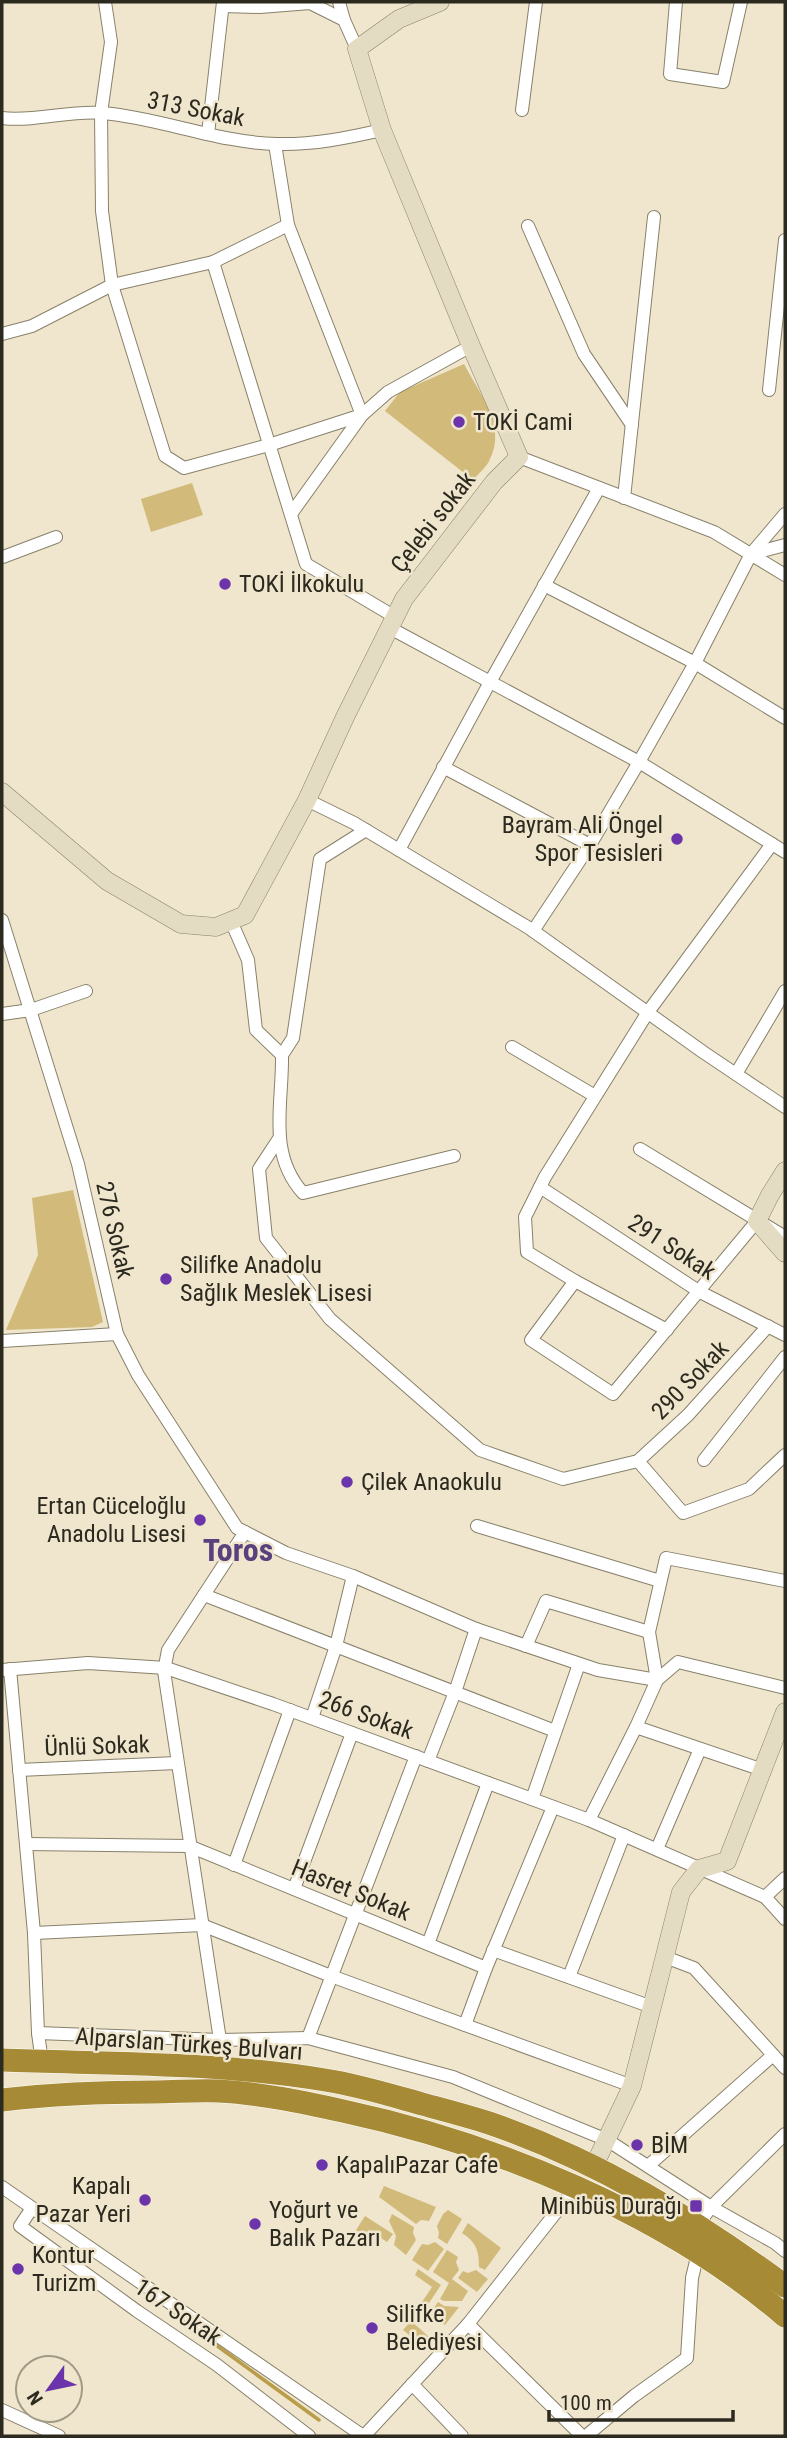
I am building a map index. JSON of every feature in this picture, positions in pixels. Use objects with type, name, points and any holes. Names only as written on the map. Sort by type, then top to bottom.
[{"type":"highway","name":"Alparslan Türkeş Bulvarı","points":[[2,2060],[221,2068],[325,2080],[387,2094],[489,2123],[705,2216],[785,2286]]},
{"type":"highway","name":"Alparslan Türkeş Bulvarı","points":[[2,2099],[108,2092],[218,2091],[293,2099],[382,2119],[474,2147],[576,2187],[637,2217],[698,2253],[785,2316]]},
{"type":"street","points":[[105,2],[111,42],[101,113],[103,211],[112,285],[165,456],[184,468],[362,415]]},
{"type":"street","points":[[339,2],[382,130],[519,457],[714,532],[785,575]]},
{"type":"street","points":[[357,49],[399,19],[440,2]]},
{"type":"street","points":[[522,110],[536,2]]},
{"type":"street","points":[[676,2],[670,74],[723,82],[741,2]]},
{"type":"street","points":[[208,134],[223,4],[260,8],[310,3],[344,20]]},
{"type":"street","name":"313 Sokak","points":[[2,118],[101,113],[275,144],[333,141],[382,130]]},
{"type":"street","points":[[275,144],[288,225],[362,415]]},
{"type":"street","points":[[625,498],[654,216]]},
{"type":"street","points":[[2,334],[32,326],[112,285],[213,262],[288,225]]},
{"type":"street","points":[[528,226],[584,354],[632,425]]},
{"type":"street","points":[[769,390],[785,240]]},
{"type":"street","points":[[213,262],[306,564],[392,622],[489,681],[639,762],[781,846],[648,1012],[540,1187],[525,1217],[527,1252],[667,1330]]},
{"type":"street","points":[[291,514],[362,415],[387,392],[471,346]]},
{"type":"street","name":"Çelebi sokak","points":[[231,921],[245,915],[307,800],[404,599],[494,482],[519,457]]},
{"type":"street","points":[[399,850],[489,681],[598,488]]},
{"type":"street","points":[[533,931],[590,845],[639,762],[695,663],[751,554],[785,514]]},
{"type":"street","points":[[4,560],[56,537]]},
{"type":"street","points":[[751,554],[785,545]]},
{"type":"street","points":[[544,584],[695,663],[785,718]]},
{"type":"street","points":[[443,767],[590,845]]},
{"type":"street","points":[[2,792],[107,881],[181,924],[216,927],[231,921],[248,960],[256,1030],[282,1055]]},
{"type":"street","points":[[307,800],[366,830],[533,931],[785,1107]]},
{"type":"street","points":[[366,830],[320,859],[293,1038],[282,1055],[280,1137],[284,1164],[303,1193],[454,1156]]},
{"type":"street","name":"276 Sokak","points":[[2,920],[78,1164],[117,1334],[138,1375],[241,1530]]},
{"type":"street","points":[[2,1014],[31,1010],[86,990]]},
{"type":"street","points":[[736,1074],[785,991]]},
{"type":"street","points":[[512,1046],[595,1097]]},
{"type":"street","points":[[280,1137],[259,1169],[266,1238],[330,1319],[480,1450],[563,1479],[638,1461],[683,1513],[749,1489],[785,1455]]},
{"type":"street","points":[[640,1149],[785,1237]]},
{"type":"street","points":[[575,1281],[531,1340],[613,1394],[757,1221],[785,1171]]},
{"type":"street","name":"291 Sokak","points":[[540,1187],[700,1292],[785,1335]]},
{"type":"street","points":[[757,1221],[785,1252]]},
{"type":"street","name":"290 Sokak","points":[[638,1461],[688,1415],[768,1326]]},
{"type":"street","points":[[2,1341],[117,1334]]},
{"type":"street","points":[[704,1460],[785,1357]]},
{"type":"street","points":[[477,1526],[660,1581]]},
{"type":"street","points":[[221,2068],[220,2040],[164,1667],[168,1650],[204,1595],[241,1530],[286,1553],[353,1576],[476,1629],[598,1671],[657,1680]]},
{"type":"street","points":[[657,1680],[649,1632],[666,1558],[785,1581]]},
{"type":"street","points":[[312,1718],[336,1646],[353,1576]]},
{"type":"street","points":[[204,1595],[555,1731]]},
{"type":"street","points":[[526,1646],[546,1601],[649,1632]]},
{"type":"street","points":[[428,1761],[476,1629]]},
{"type":"street","points":[[589,1820],[657,1680],[678,1662],[785,1688]]},
{"type":"street","name":"266 Sokak","points":[[6,1670],[88,1663],[164,1667],[290,1710],[589,1820],[765,1897]]},
{"type":"street","points":[[532,1799],[579,1664]]},
{"type":"street","points":[[6,1670],[26,1844],[42,2062]]},
{"type":"street","points":[[234,1865],[290,1710]]},
{"type":"street","points":[[594,2166],[632,2085],[681,1892],[699,1869],[727,1861],[785,1715]]},
{"type":"street","points":[[636,1727],[763,1770]]},
{"type":"street","points":[[293,1889],[352,1733]]},
{"type":"street","points":[[657,1849],[700,1749]]},
{"type":"street","points":[[308,2039],[415,1756]]},
{"type":"street","name":"Ünlü Sokak","points":[[19,1770],[177,1763]]},
{"type":"street","points":[[428,1944],[488,1783]]},
{"type":"street","points":[[466,2025],[493,1950],[553,1807]]},
{"type":"street","points":[[569,1977],[624,1835]]},
{"type":"street","name":"Hasret Sokak","points":[[26,1844],[190,1846],[486,1968]]},
{"type":"street","points":[[785,1878],[765,1897],[785,1919]]},
{"type":"street","points":[[34,1933],[202,1924],[331,1976],[632,2085]]},
{"type":"street","points":[[493,1950],[652,2007]]},
{"type":"street","points":[[664,1956],[694,1968],[785,2068]]},
{"type":"street","points":[[38,2033],[220,2040],[308,2039],[453,2077],[607,2140],[648,2166],[705,2216],[782,2243]]},
{"type":"street","points":[[648,2166],[773,2054]]},
{"type":"street","points":[[705,2216],[785,2134]]},
{"type":"street","points":[[2,2187],[363,2436],[468,2324],[576,2187]]},
{"type":"street","name":"167 Sokak","points":[[32,2208],[20,2226],[217,2365],[309,2436]]},
{"type":"street","points":[[468,2324],[584,2436],[687,2358],[692,2278],[698,2253]]},
{"type":"street","points":[[412,2384],[462,2436]]},
{"type":"street","points":[[2,2410],[53,2434]]},
{"type":"shaded area","points":[[464,364],[489,410],[495,434],[489,462],[473,480],[385,411],[400,392]]},
{"type":"shaded area","points":[[192,483],[203,515],[151,532],[141,499]]},
{"type":"shaded area","points":[[73,1190],[103,1322],[92,1327],[6,1330],[38,1255],[32,1198]]},
{"type":"shaded area","points":[[384,2186],[436,2207],[429,2221],[421,2220],[416,2224],[379,2197]]},
{"type":"shaded area","points":[[448,2210],[462,2219],[447,2244],[438,2238],[437,2226]]},
{"type":"shaded area","points":[[392,2214],[414,2227],[416,2240],[406,2255],[394,2245],[396,2236],[389,2221]]},
{"type":"shaded area","points":[[365,2216],[393,2234],[387,2242],[369,2230],[365,2236],[356,2230]]},
{"type":"shaded area","points":[[468,2223],[501,2248],[485,2270],[479,2267],[474,2243],[462,2233]]},
{"type":"shaded area","points":[[435,2242],[444,2249],[428,2271],[412,2260],[422,2244]]},
{"type":"shaded area","points":[[447,2250],[458,2257],[456,2262],[459,2270],[452,2279],[468,2291],[462,2301],[440,2299],[449,2283],[433,2272]]},
{"type":"shaded area","points":[[418,2269],[441,2285],[419,2318],[414,2314],[432,2287],[415,2275]]},
{"type":"shaded area","points":[[476,2270],[488,2279],[477,2292],[458,2278],[463,2271],[468,2273]]},
{"type":"shaded area","points":[[438,2302],[444,2306],[459,2307],[445,2325],[430,2314]]},
{"type":"shaded area","points":[[411,2321],[437,2344],[430,2352],[403,2330]]},
{"type":"waterway","points":[[209,2340],[319,2420]]},
{"type":"place","name":"TOKİ Cami","points":[[459,422]]},
{"type":"place","name":"TOKİ İlkokulu","points":[[225,584]]},
{"type":"place","name":"Bayram Ali Öngel Spor Tesisleri","points":[[677,839]]},
{"type":"place","name":"Silifke Anadolu Sağlık Meslek Lisesi","points":[[166,1279]]},
{"type":"place","name":"Çilek Anaokulu","points":[[347,1482]]},
{"type":"place","name":"Ertan Cüceloğlu Anadolu Lisesi","points":[[200,1520]]},
{"type":"place","name":"BİM","points":[[637,2145]]},
{"type":"place","name":"KapalıPazar Cafe","points":[[322,2165]]},
{"type":"place","name":"Kapalı Pazar Yeri","points":[[145,2200]]},
{"type":"place","name":"Minibüs Durağı","points":[[696,2206]]},
{"type":"place","name":"Yoğurt ve Balık Pazarı","points":[[255,2224]]},
{"type":"place","name":"Kontur Turizm","points":[[18,2269]]},
{"type":"place","name":"Silifke Belediyesi","points":[[372,2328]]},
{"type":"district","name":"Toros","points":[[238,1550]]}]
